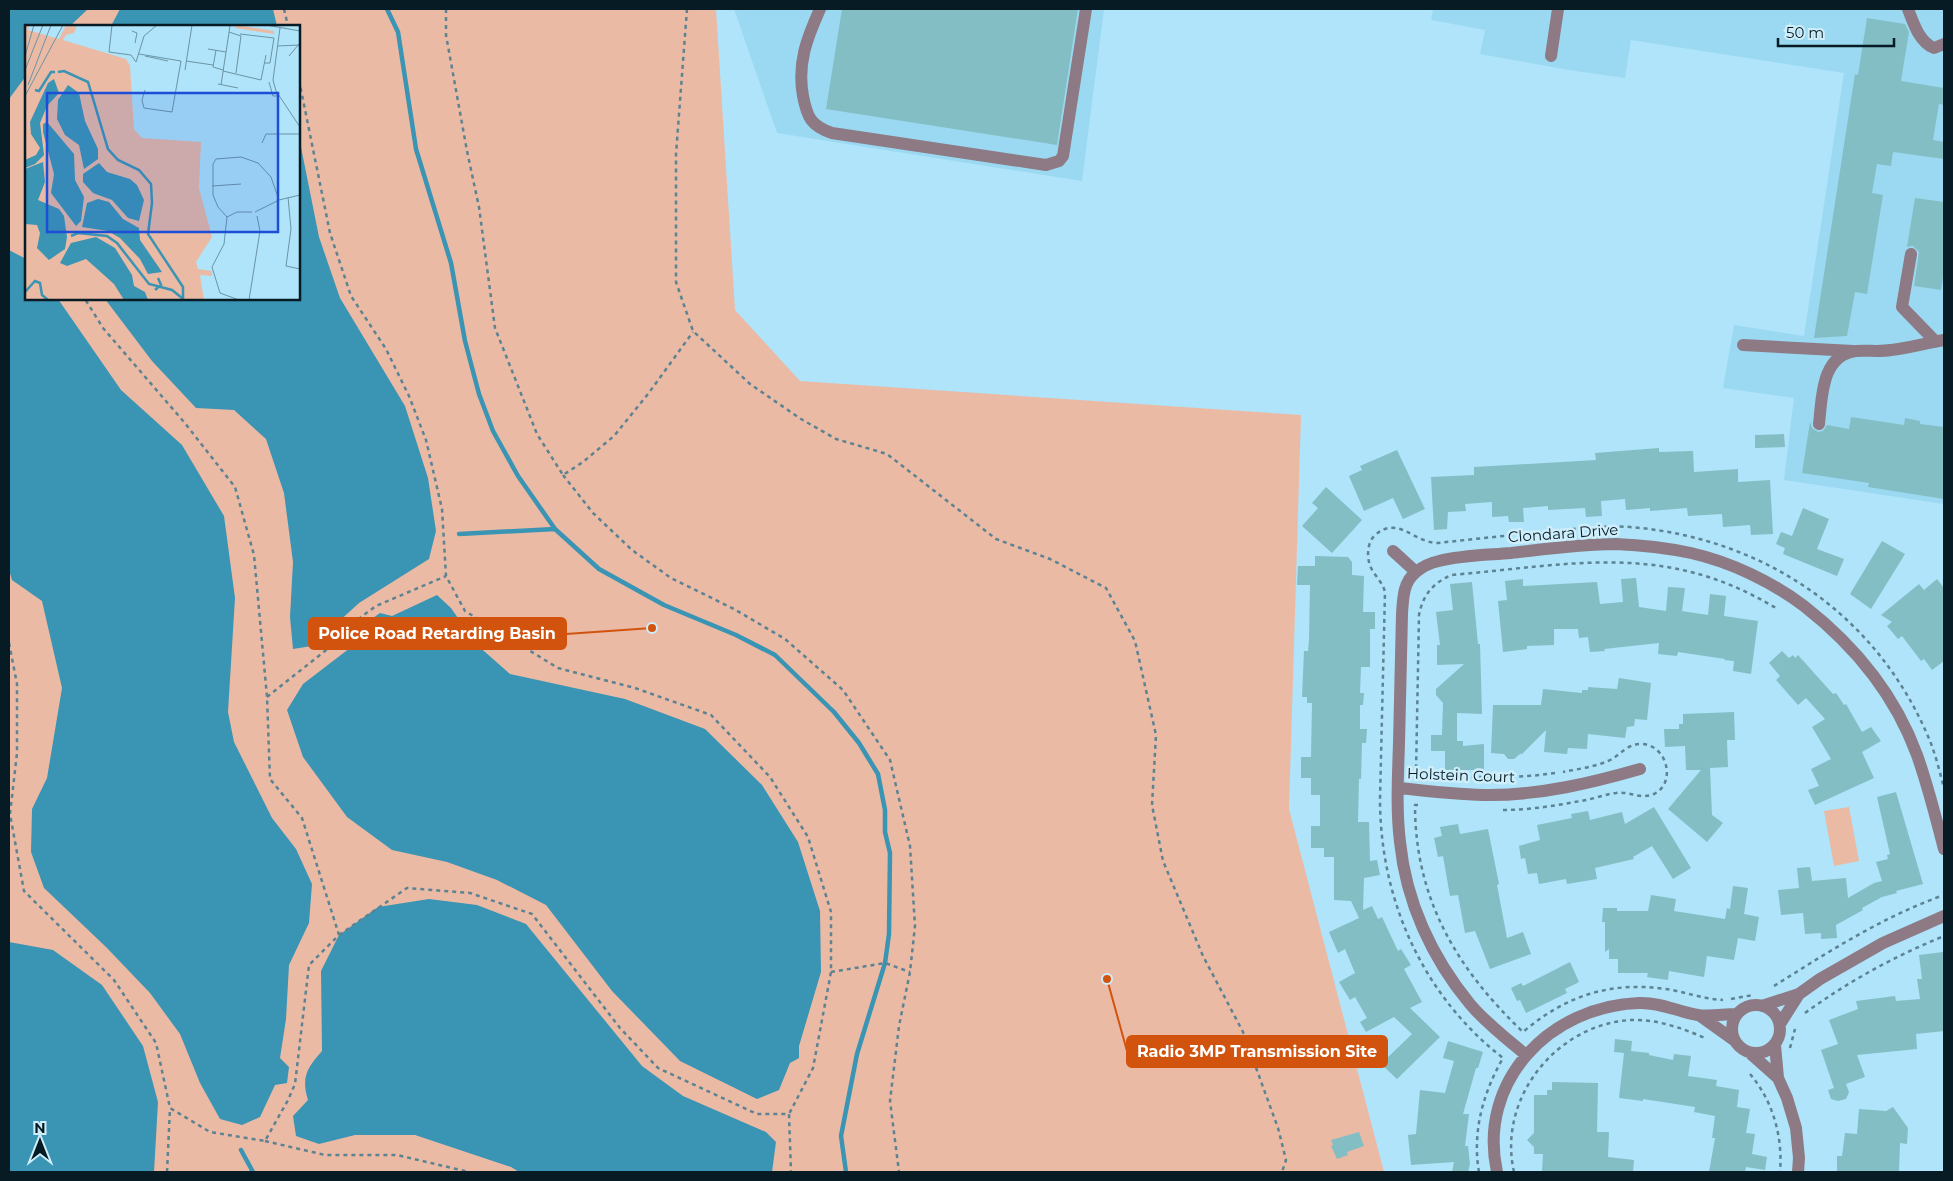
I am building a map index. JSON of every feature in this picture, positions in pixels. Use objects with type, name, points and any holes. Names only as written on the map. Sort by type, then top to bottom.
[{"type":"street","points":[[820,9],[805,43],[800,75],[806,112],[811,121],[820,129],[832,133],[1046,165],[1059,161],[1063,156],[1086,9]]},
{"type":"street","points":[[1551,56],[1558,9]]},
{"type":"street","points":[[1908,9],[1916,30],[1930,46],[1934,48],[1944,44]]},
{"type":"street","points":[[1912,254],[1902,307],[1940,341]]},
{"type":"street","points":[[1743,345],[1854,351],[1891,350],[1940,341]]},
{"type":"street","points":[[1819,424],[1825,377],[1829,368],[1836,361],[1854,351]]},
{"type":"street","name":"Clondara Drive","points":[[1416,572],[1430,564],[1451,559],[1592,544],[1617,544],[1641,545],[1693,554],[1762,580],[1803,606],[1838,635],[1855,651],[1888,697],[1902,720],[1917,755],[1944,849]]},
{"type":"street","points":[[1393,551],[1416,572],[1406,586],[1402,606],[1398,824],[1403,864],[1415,907],[1429,941],[1444,968],[1470,1004],[1526,1056]]},
{"type":"street","name":"Holstein Court","points":[[1398,788],[1467,794],[1512,794],[1571,787],[1640,769]]},
{"type":"street","points":[[1497,1172],[1495,1137],[1499,1107],[1509,1084],[1526,1056],[1549,1033],[1564,1023],[1594,1009],[1641,1003],[1658,1004],[1699,1015],[1736,1014],[1748,1006],[1762,1006],[1799,994],[1883,943],[1944,916]]},
{"type":"street","points":[[1780,1024],[1799,994]]},
{"type":"street","points":[[1751,1054],[1767,1052],[1775,1045],[1780,1034],[1780,1024],[1775,1014],[1762,1006]]},
{"type":"street","points":[[1736,1014],[1731,1026],[1734,1040],[1738,1047],[1751,1054],[1778,1078]]},
{"type":"street","points":[[1699,1015],[1734,1040]]},
{"type":"street","points":[[1775,1045],[1778,1078],[1787,1098],[1796,1128],[1799,1158],[1798,1172]]},
{"type":"path","points":[[284,9],[288,25]]},
{"type":"path","points":[[446,9],[446,35],[479,207],[495,328],[537,434],[564,475],[593,513],[632,550],[671,578],[734,609],[785,639],[843,690],[890,760],[910,846],[915,926],[910,972],[899,1026],[890,1101],[899,1172]]},
{"type":"path","points":[[687,9],[676,154],[676,282],[694,331],[750,384],[836,439],[887,454],[996,540],[1050,559],[1106,588],[1135,641],[1156,735],[1152,805],[1163,861],[1203,956],[1243,1032],[1278,1128],[1286,1160],[1282,1172]]},
{"type":"path","points":[[300,85],[330,233],[351,296],[386,349],[409,396],[426,440],[442,510],[446,576],[465,611],[558,668],[635,688],[711,715],[770,777],[808,837],[831,912],[831,972],[813,1068],[790,1114],[792,1172]]},
{"type":"path","points":[[86,300],[103,328],[184,422],[235,487],[254,555],[267,697],[270,779],[302,818],[339,936]]},
{"type":"path","points":[[564,475],[614,436],[648,394],[694,331]]},
{"type":"path","points":[[1503,1058],[1470,1030],[1431,980],[1406,933],[1390,879],[1380,816],[1385,592],[1383,584],[1370,567],[1368,559],[1370,540],[1379,532],[1391,527],[1398,527],[1423,541],[1438,543],[1578,528],[1628,527],[1696,537],[1728,547],[1762,562],[1803,584],[1852,625],[1878,653],[1896,679],[1931,742],[1944,788]]},
{"type":"path","points":[[1416,773],[1420,616],[1422,601],[1426,593],[1440,580],[1451,575],[1572,563],[1638,563],[1659,565],[1717,579],[1753,595],[1774,608],[1777,602]]},
{"type":"path","points":[[267,697],[345,635],[361,616],[376,606],[446,576]]},
{"type":"path","points":[[9,643],[17,684],[17,753],[10,814],[24,891],[114,980],[156,1043],[170,1108],[167,1172]]},
{"type":"path","points":[[1415,805],[1415,825],[1420,858],[1428,890],[1442,926],[1469,973],[1495,1005],[1523,1032],[1544,1015],[1571,1000],[1611,988],[1647,987],[1721,1000],[1759,992]]},
{"type":"path","points":[[265,1141],[295,1084],[309,965],[339,936],[407,888],[470,893],[532,914],[620,1028],[658,1068],[757,1114],[790,1114]]},
{"type":"path","points":[[1770,988],[1876,924],[1941,896]]},
{"type":"path","points":[[1800,1016],[1833,993],[1888,961],[1944,936]]},
{"type":"path","points":[[831,972],[885,963],[910,972]]},
{"type":"path","points":[[1514,1172],[1512,1157],[1513,1130],[1522,1096],[1540,1066],[1569,1041],[1580,1034],[1605,1025],[1632,1020],[1665,1024],[1692,1032],[1712,1042]]},
{"type":"path","points":[[1790,1050],[1795,1027]]},
{"type":"path","points":[[1747,1070],[1759,1085],[1778,1129],[1780,1172]]},
{"type":"path","points":[[170,1108],[210,1132],[265,1141],[324,1155],[397,1155],[469,1172]]},
{"type":"shaded area","points":[[9,9],[716,9],[735,310],[800,381],[1301,415],[1289,809],[1384,1172],[9,1172]]},
{"type":"shaded area","points":[[9,9],[88,9],[71,25],[25,25],[25,77],[9,99]]},
{"type":"shaded area","points":[[120,9],[273,9],[277,25],[112,25]]},
{"type":"shaded area","points":[[734,9],[1104,9],[1082,181],[777,133]]},
{"type":"shaded area","points":[[1433,9],[1944,9],[1944,504],[1784,480],[1794,398],[1723,388],[1734,325],[1804,336],[1844,73],[1631,40],[1625,78],[1569,70],[1480,54],[1485,30],[1431,20]]},
{"type":"shaded area","points":[[300,142],[319,237],[340,298],[405,406],[428,478],[436,531],[429,559],[359,603],[312,646],[293,649],[290,617],[293,562],[284,493],[266,439],[234,410],[196,408],[152,361],[106,300],[300,300]]},
{"type":"shaded area","points":[[9,250],[25,258],[25,300],[59,300],[121,390],[182,445],[224,516],[235,598],[228,712],[234,742],[272,818],[296,849],[312,884],[309,923],[289,965],[286,1019],[280,1058],[289,1067],[287,1083],[275,1085],[260,1117],[242,1125],[220,1119],[200,1083],[180,1034],[150,993],[106,947],[44,888],[31,852],[32,809],[47,778],[62,688],[42,601],[12,580],[9,570]]},
{"type":"shaded area","points":[[437,595],[451,608],[476,644],[510,674],[625,699],[705,729],[762,785],[798,842],[820,911],[821,972],[799,1046],[799,1058],[790,1063],[779,1090],[757,1099],[680,1061],[612,991],[546,905],[497,880],[447,862],[392,850],[347,817],[303,757],[287,710],[303,684],[367,635],[366,623],[380,613],[392,616]]},
{"type":"shaded area","points":[[1849,807],[1859,861],[1834,866],[1824,811]]},
{"type":"shaded area","points":[[429,899],[477,905],[526,924],[642,1066],[683,1096],[766,1132],[776,1142],[772,1172],[519,1172],[511,1167],[415,1135],[355,1135],[319,1144],[296,1136],[293,1116],[308,1100],[305,1079],[312,1063],[322,1051],[321,971],[339,935],[378,907]]},
{"type":"shaded area","points":[[9,942],[53,950],[102,985],[143,1046],[158,1102],[154,1172],[9,1172]]},
{"type":"building","points":[[842,9],[1078,9],[1057,145],[826,109]]},
{"type":"building","points":[[1867,18],[1905,24],[1909,32],[1901,81],[1944,88],[1944,105],[1939,104],[1933,140],[1944,142],[1944,159],[1893,152],[1891,166],[1877,164],[1872,193],[1883,195],[1867,294],[1855,292],[1847,336],[1814,338],[1855,74],[1858,75]]},
{"type":"building","points":[[1915,198],[1944,202],[1944,270],[1941,290],[1914,286],[1919,252],[1913,246],[1907,247]]},
{"type":"building","points":[[1851,417],[1904,425],[1905,418],[1920,421],[1920,424],[1944,427],[1944,499],[1868,487],[1869,483],[1802,473],[1810,422],[1812,428],[1818,432],[1823,431],[1827,425],[1849,429]]},
{"type":"building","points":[[1784,434],[1785,447],[1755,448],[1755,435]]},
{"type":"building","points":[[1659,448],[1659,452],[1693,451],[1694,472],[1738,469],[1738,482],[1770,480],[1773,534],[1751,535],[1750,525],[1723,527],[1722,514],[1688,516],[1687,508],[1650,511],[1650,508],[1626,510],[1625,499],[1601,501],[1602,516],[1586,517],[1585,508],[1548,510],[1548,506],[1523,508],[1524,522],[1509,522],[1508,516],[1492,517],[1492,502],[1465,504],[1466,511],[1448,512],[1447,529],[1434,530],[1431,477],[1474,475],[1474,467],[1596,460],[1595,453]]},
{"type":"building","points":[[1397,450],[1425,509],[1403,519],[1393,498],[1364,511],[1349,476],[1362,470],[1360,466]]},
{"type":"building","points":[[1326,487],[1362,520],[1332,553],[1302,526],[1318,508],[1312,503]]},
{"type":"building","points":[[1803,508],[1829,519],[1817,549],[1844,559],[1837,576],[1783,554],[1785,548],[1776,544],[1781,532],[1792,536]]},
{"type":"building","points":[[1882,541],[1905,554],[1871,609],[1850,594]]},
{"type":"building","points":[[1315,556],[1348,557],[1352,562],[1352,575],[1364,576],[1363,612],[1375,612],[1375,629],[1370,629],[1370,667],[1361,667],[1360,693],[1364,693],[1363,705],[1360,705],[1360,729],[1367,729],[1366,743],[1362,743],[1358,822],[1369,822],[1370,861],[1377,860],[1380,875],[1364,878],[1363,910],[1372,906],[1378,919],[1382,917],[1398,951],[1401,949],[1411,965],[1404,969],[1422,1002],[1410,1008],[1440,1037],[1397,1079],[1381,1064],[1412,1034],[1394,1017],[1366,1032],[1360,1022],[1367,1018],[1355,997],[1350,1000],[1339,982],[1355,973],[1345,949],[1338,953],[1329,932],[1359,918],[1351,901],[1334,900],[1334,857],[1324,857],[1324,848],[1311,848],[1311,826],[1320,826],[1320,795],[1311,795],[1311,778],[1301,778],[1301,757],[1311,757],[1312,703],[1307,703],[1307,697],[1302,697],[1304,651],[1308,651],[1309,640],[1310,585],[1297,585],[1298,566],[1315,566]]},
{"type":"building","points":[[1636,578],[1639,607],[1666,611],[1668,587],[1685,588],[1682,611],[1708,615],[1710,594],[1726,596],[1724,616],[1758,621],[1751,674],[1733,671],[1734,661],[1725,659],[1678,652],[1677,656],[1658,654],[1659,643],[1590,652],[1588,637],[1579,638],[1578,629],[1554,629],[1554,645],[1527,646],[1527,649],[1503,652],[1498,601],[1507,600],[1505,581],[1523,579],[1523,586],[1597,582],[1600,604],[1623,602],[1621,579]]},
{"type":"building","points":[[1937,579],[1944,588],[1944,661],[1932,670],[1924,659],[1921,661],[1902,636],[1898,639],[1887,626],[1892,622],[1881,615],[1919,584],[1924,590]]},
{"type":"building","points":[[1472,582],[1478,644],[1480,644],[1482,714],[1457,713],[1457,741],[1463,741],[1463,746],[1484,744],[1484,770],[1445,770],[1445,751],[1431,751],[1431,735],[1442,735],[1443,703],[1436,695],[1436,689],[1464,664],[1437,665],[1437,645],[1440,645],[1436,612],[1453,610],[1450,584]]},
{"type":"building","points":[[1782,651],[1789,658],[1793,655],[1795,658],[1798,655],[1833,694],[1836,693],[1844,705],[1846,704],[1862,732],[1871,727],[1881,741],[1862,752],[1874,778],[1815,805],[1808,790],[1819,786],[1811,769],[1831,759],[1812,727],[1825,719],[1806,698],[1798,705],[1776,680],[1780,676],[1769,663]]},
{"type":"building","points":[[1619,678],[1651,683],[1647,720],[1635,719],[1634,726],[1627,727],[1625,738],[1588,734],[1587,749],[1568,748],[1567,754],[1544,752],[1546,730],[1522,754],[1514,759],[1508,759],[1504,754],[1491,753],[1493,705],[1541,705],[1543,689],[1582,693],[1582,690],[1588,690],[1588,687],[1617,689]]},
{"type":"building","points":[[1734,712],[1735,740],[1727,740],[1728,767],[1710,768],[1712,815],[1723,823],[1707,842],[1668,809],[1701,770],[1686,770],[1685,746],[1665,747],[1664,729],[1679,729],[1679,724],[1683,724],[1683,714]]},
{"type":"building","points":[[1896,792],[1923,884],[1896,891],[1897,893],[1882,897],[1862,908],[1863,910],[1836,925],[1837,938],[1821,939],[1821,933],[1805,934],[1803,913],[1781,915],[1778,890],[1799,888],[1797,868],[1810,867],[1812,881],[1846,878],[1848,898],[1874,883],[1882,881],[1876,862],[1888,859],[1887,855],[1890,854],[1877,797]]},
{"type":"building","points":[[1654,807],[1691,868],[1673,879],[1652,846],[1633,857],[1634,859],[1595,868],[1597,879],[1567,884],[1566,879],[1539,884],[1537,873],[1528,874],[1525,858],[1521,859],[1519,846],[1540,840],[1537,825],[1572,818],[1571,814],[1588,811],[1590,820],[1622,812],[1625,824]]},
{"type":"building","points":[[1458,824],[1460,834],[1488,829],[1507,938],[1523,932],[1531,954],[1490,969],[1475,931],[1465,933],[1458,895],[1450,896],[1443,856],[1438,857],[1434,838],[1442,836],[1440,827]]},
{"type":"building","points":[[1733,886],[1748,888],[1744,914],[1759,917],[1755,941],[1738,938],[1734,960],[1707,956],[1704,977],[1669,971],[1668,980],[1647,977],[1648,973],[1618,973],[1618,959],[1609,959],[1609,949],[1605,952],[1605,922],[1602,922],[1603,908],[1617,908],[1617,911],[1648,911],[1651,895],[1676,899],[1674,911],[1725,919],[1727,908],[1730,909]]},
{"type":"building","points":[[1943,952],[1944,1031],[1916,1034],[1917,1049],[1857,1055],[1865,1077],[1846,1084],[1849,1092],[1846,1099],[1838,1101],[1831,1099],[1828,1090],[1834,1088],[1821,1050],[1838,1044],[1829,1020],[1858,1009],[1856,1001],[1895,996],[1896,1001],[1920,999],[1917,979],[1922,979],[1919,955]]},
{"type":"building","points":[[1570,962],[1579,982],[1565,989],[1567,993],[1526,1013],[1520,1000],[1517,1001],[1511,988],[1521,983],[1523,986]]},
{"type":"building","points":[[1615,1039],[1632,1041],[1631,1051],[1649,1053],[1649,1055],[1673,1060],[1674,1054],[1691,1056],[1688,1076],[1717,1080],[1716,1086],[1739,1090],[1737,1107],[1750,1109],[1746,1133],[1755,1134],[1752,1154],[1767,1157],[1765,1170],[1746,1167],[1745,1172],[1709,1172],[1715,1138],[1712,1138],[1715,1116],[1694,1112],[1695,1107],[1643,1099],[1643,1101],[1619,1098],[1624,1053],[1614,1052]]},
{"type":"building","points":[[1448,1041],[1483,1052],[1478,1068],[1476,1068],[1463,1114],[1469,1114],[1465,1146],[1468,1146],[1470,1164],[1468,1172],[1452,1172],[1454,1162],[1411,1165],[1408,1135],[1416,1134],[1420,1090],[1445,1093],[1454,1061],[1443,1058]]},
{"type":"building","points":[[1552,1082],[1598,1083],[1597,1132],[1609,1132],[1608,1157],[1634,1160],[1633,1172],[1542,1172],[1543,1154],[1534,1154],[1534,1147],[1527,1140],[1534,1133],[1534,1095],[1547,1095],[1547,1090],[1552,1090]]},
{"type":"building","points":[[1893,1107],[1908,1128],[1907,1144],[1900,1143],[1899,1172],[1837,1172],[1837,1156],[1842,1156],[1845,1133],[1857,1134],[1859,1109],[1886,1111]]},
{"type":"building","points":[[1359,1132],[1364,1146],[1347,1152],[1348,1155],[1337,1159],[1331,1146],[1333,1145],[1331,1140]]},
{"type":"waterway","points":[[387,9],[398,32],[416,149],[451,263],[465,341],[479,394],[493,431],[518,476],[555,529],[599,569],[664,605],[736,635],[775,655],[834,712],[859,743],[878,774],[885,810],[885,832],[890,853],[889,934],[885,963],[857,1054],[841,1136],[846,1172]]},
{"type":"waterway","points":[[459,534],[555,529]]},
{"type":"waterway","points":[[241,1150],[253,1172]]},
{"type":"place","name":"Police Road Retarding Basin","points":[[652,628]]},
{"type":"place","name":"Radio 3MP Transmission Site","points":[[1107,979]]}]
